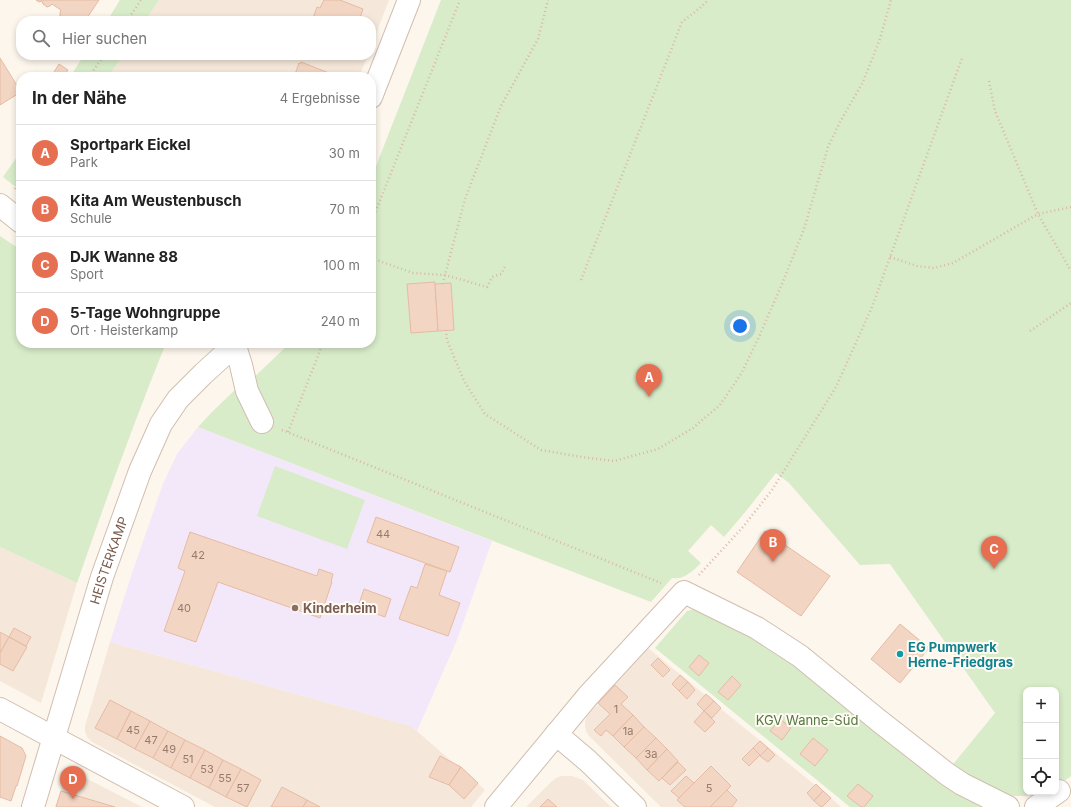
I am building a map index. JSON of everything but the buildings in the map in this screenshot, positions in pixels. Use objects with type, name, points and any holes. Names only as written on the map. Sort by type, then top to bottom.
[{"type":"street","points":[[376,84],[409,0]]},
{"type":"street","points":[[0,205],[16,218]]},
{"type":"street","name":"HEISTERKAMP","points":[[34,807],[102,578],[140,471],[161,424],[178,399],[231,348]]},
{"type":"street","points":[[236,348],[248,391],[262,422]]},
{"type":"street","points":[[496,807],[588,696],[684,592],[757,628],[800,656],[947,774],[962,784],[1008,807]]},
{"type":"street","points":[[0,709],[183,807]]},
{"type":"street","points":[[556,734],[588,761],[636,807]]},
{"type":"street","points":[[1036,807],[1053,795]]},
{"type":"path","points":[[130,16],[141,0]]},
{"type":"path","points":[[376,210],[460,0]]},
{"type":"path","points":[[443,284],[444,275],[468,192],[501,106],[538,39],[548,0]]},
{"type":"path","points":[[582,280],[682,22],[708,0]]},
{"type":"path","points":[[446,330],[447,340],[464,381],[485,414],[540,450],[614,462],[658,448],[693,428],[720,405],[741,374],[758,339],[804,229],[828,147],[840,122],[863,82],[880,38],[891,0]]},
{"type":"path","points":[[262,422],[684,592],[760,506],[814,424],[836,387],[872,307],[962,58]]},
{"type":"path","points":[[92,72],[101,60]]},
{"type":"path","points":[[989,81],[995,111],[1038,214],[1071,271]]},
{"type":"path","points":[[890,257],[917,266],[934,268],[953,263],[1038,214],[1071,207]]},
{"type":"path","points":[[376,260],[413,274],[444,275],[488,287],[492,277],[501,274],[505,267]]},
{"type":"path","points":[[1030,331],[1071,303]]},
{"type":"path","points":[[288,432],[321,348]]},
{"type":"shaded area","points":[[159,0],[389,0],[376,34],[376,16],[148,16]]},
{"type":"shaded area","points":[[120,60],[366,60],[361,72],[111,72]]},
{"type":"shaded area","name":"Kinderheim","points":[[198,427],[492,541],[457,640],[417,731],[411,726],[110,642],[163,484],[177,454]]},
{"type":"shaded area","points":[[0,547],[77,583],[41,703],[0,681]]},
{"type":"shaded area","points":[[110,642],[411,726],[456,765],[461,767],[485,790],[471,807],[215,807],[92,742],[87,737],[85,726]]},
{"type":"shaded area","points":[[648,648],[705,695],[706,694],[721,709],[815,785],[816,784],[841,807],[661,807],[589,736],[585,725],[588,715]]},
{"type":"shaded area","points":[[68,769],[142,807],[55,807]]},
{"type":"shaded area","points":[[561,776],[572,776],[583,780],[611,807],[526,807],[549,784]]},
{"type":"green space","points":[[120,0],[159,0],[148,16],[110,16]]},
{"type":"green space","points":[[441,0],[1071,0],[1071,776],[1059,785],[1059,687],[1023,687],[1023,795],[1034,795],[1010,796],[950,768],[995,713],[890,564],[860,565],[789,483],[776,473],[724,537],[711,525],[688,551],[701,563],[684,576],[680,578],[672,578],[651,602],[198,427],[243,382],[249,382],[285,348],[376,348],[376,166]]},
{"type":"green space","points":[[81,60],[120,60],[111,72],[73,72]]},
{"type":"green space","points":[[16,158],[16,187],[3,177]]},
{"type":"green space","points":[[0,236],[16,247],[16,348],[164,348],[120,462],[77,583],[0,547]]},
{"type":"green space","points":[[275,466],[365,500],[347,549],[257,516]]},
{"type":"green space","name":"KGV Wanne-Süd","points":[[695,609],[739,626],[994,807],[850,807],[655,648],[687,611]]},
{"type":"place","name":"Sportpark Eickel","points":[[649,397]]},
{"type":"place","name":"Kita Am Weustenbusch","points":[[773,562]]},
{"type":"place","name":"DJK Wanne 88","points":[[994,569]]},
{"type":"place","name":"Kinderheim","points":[[295,608]]},
{"type":"place","name":"EG Pumpwerk Herne-Friedgras","points":[[900,654]]},
{"type":"place","name":"5-Tage Wohngruppe","points":[[73,799]]}]
